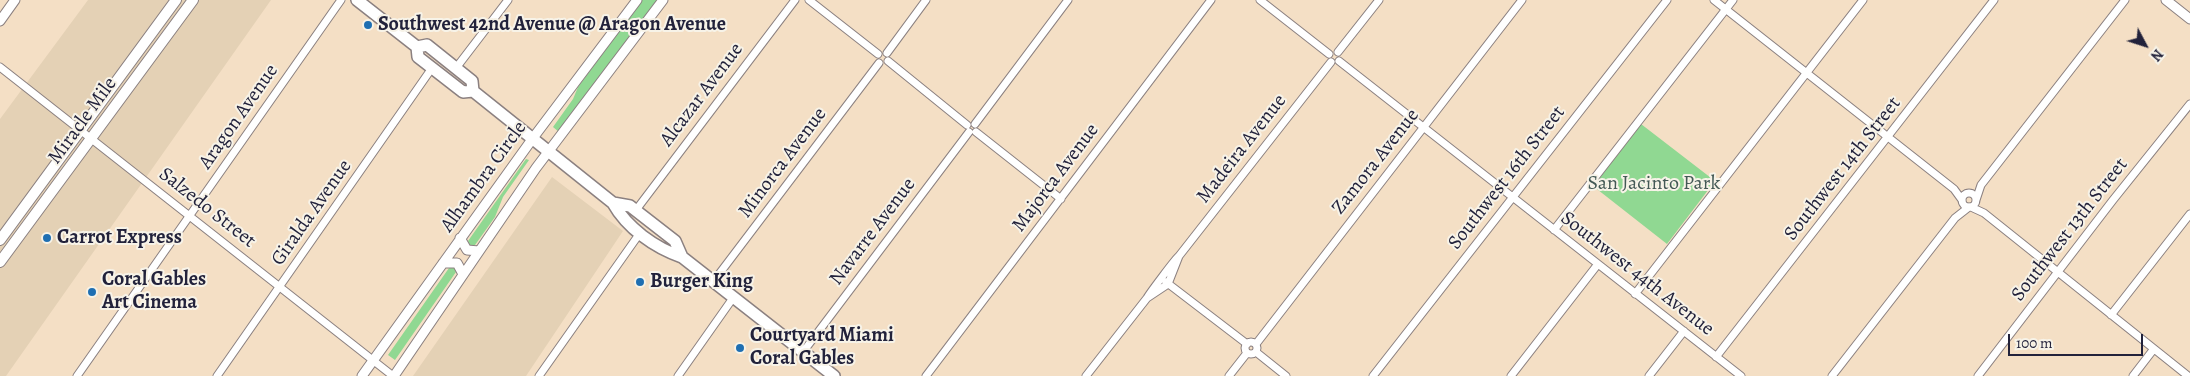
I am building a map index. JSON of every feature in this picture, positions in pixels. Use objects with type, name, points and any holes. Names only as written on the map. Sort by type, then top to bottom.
[{"type":"main road","name":"Miracle Mile","points":[[0,240],[176,0]]},
{"type":"main road","name":"Miracle Mile","points":[[0,262],[193,0]]},
{"type":"main road","points":[[357,0],[370,4],[417,47],[418,57],[462,92],[473,86]]},
{"type":"main road","points":[[417,47],[426,45],[456,68],[473,86],[533,138],[613,203],[622,219],[664,251],[682,257],[803,352],[821,372],[834,376]]},
{"type":"main road","points":[[613,203],[630,206],[636,210],[675,241],[682,257]]},
{"type":"main road","points":[[640,233],[654,234],[668,244],[675,241]]},
{"type":"street","points":[[0,21],[15,0]]},
{"type":"street","name":"Aragon Avenue","points":[[77,376],[341,0]]},
{"type":"street","points":[[456,68],[508,0]]},
{"type":"street","name":"Alhambra Circle","points":[[362,376],[533,138],[637,0]]},
{"type":"street","name":"Alhambra Circle","points":[[393,376],[548,150],[663,0]]},
{"type":"street","name":"Alcazar Avenue","points":[[636,210],[795,0]]},
{"type":"street","points":[[809,0],[878,54]]},
{"type":"street","points":[[926,0],[887,53],[888,61],[1061,199]]},
{"type":"street","name":"Navarre Avenue","points":[[803,352],[1068,0]]},
{"type":"street","name":"Majorca Avenue","points":[[926,376],[1212,0]]},
{"type":"street","points":[[1260,0],[1329,54]]},
{"type":"street","points":[[1329,54],[1338,52],[1379,0]]},
{"type":"street","name":"Zamora Avenue","points":[[1256,344],[1522,0]]},
{"type":"street","name":"Southwest 16th Street","points":[[1373,376],[1667,0]]},
{"type":"street","points":[[1714,0],[1954,189],[1962,201],[1973,204],[2058,271],[2153,350],[2188,376]]},
{"type":"street","points":[[1554,230],[1733,0]]},
{"type":"street","points":[[1635,294],[1863,0]]},
{"type":"street","name":"Southwest 14th Street","points":[[1716,357],[1994,0]]},
{"type":"street","points":[[1832,376],[1955,218],[1973,204],[1981,185],[2125,0]]},
{"type":"street","points":[[2166,0],[2190,19]]},
{"type":"street","points":[[878,54],[882,52],[887,53]]},
{"type":"street","points":[[1329,54],[1330,62],[1336,63],[1339,61],[1338,52]]},
{"type":"street","points":[[878,54],[876,59],[879,64],[885,64],[888,61]]},
{"type":"street","name":"Southwest 44th Avenue","points":[[1339,61],[1741,376]]},
{"type":"street","name":"Madeira Avenue","points":[[1165,282],[1180,256],[1330,62]]},
{"type":"street","name":"Minorca Avenue","points":[[713,282],[879,64]]},
{"type":"street","name":"Salzedo Street","points":[[0,66],[393,376]]},
{"type":"street","name":"Giralda Avenue","points":[[217,376],[432,68]]},
{"type":"street","name":"Southwest 13th Street","points":[[1978,376],[2190,104]]},
{"type":"street","points":[[1955,218],[1964,195],[1981,185]]},
{"type":"street","points":[[1954,189],[1969,193]]},
{"type":"street","points":[[1969,193],[1973,204]]},
{"type":"street","points":[[2111,315],[2190,214]]},
{"type":"street","points":[[539,376],[640,233]]},
{"type":"street","points":[[460,238],[467,250],[480,251]]},
{"type":"street","points":[[443,264],[457,263],[463,274]]},
{"type":"street","points":[[1511,376],[1598,264]]},
{"type":"street","points":[[1086,376],[1147,298],[1165,282],[1247,344]]},
{"type":"street","points":[[678,376],[734,298]]},
{"type":"street","points":[[1649,376],[1684,332]]},
{"type":"street","points":[[1247,344],[1252,342],[1256,344],[1256,352]]},
{"type":"street","points":[[1229,376],[1247,353],[1247,344]]},
{"type":"street","points":[[2133,376],[2153,350]]},
{"type":"street","points":[[1247,353],[1252,354],[1256,352]]},
{"type":"street","points":[[1256,352],[1286,376]]},
{"type":"shaded area","points":[[88,0],[271,0],[6,376],[0,376],[0,119]]},
{"type":"shaded area","points":[[552,177],[623,231],[526,376],[413,376]]},
{"type":"green space","points":[[642,0],[658,0],[559,132],[553,127],[573,99],[578,87]]},
{"type":"green space","name":"San Jacinto Park","points":[[1641,124],[1715,181],[1667,244],[1593,186]]},
{"type":"green space","points":[[526,159],[529,160],[503,197],[495,217],[475,245],[470,246],[468,241]]},
{"type":"green space","points":[[454,267],[456,272],[395,360],[388,355],[449,268]]},
{"type":"place","name":"Southwest 42nd Avenue @ Aragon Avenue","points":[[368,25]]},
{"type":"place","name":"Carrot Express","points":[[47,238]]},
{"type":"place","name":"Burger King","points":[[640,282]]},
{"type":"place","name":"Coral Gables Art Cinema","points":[[92,292]]},
{"type":"place","name":"Courtyard Miami Coral Gables","points":[[740,348]]}]
